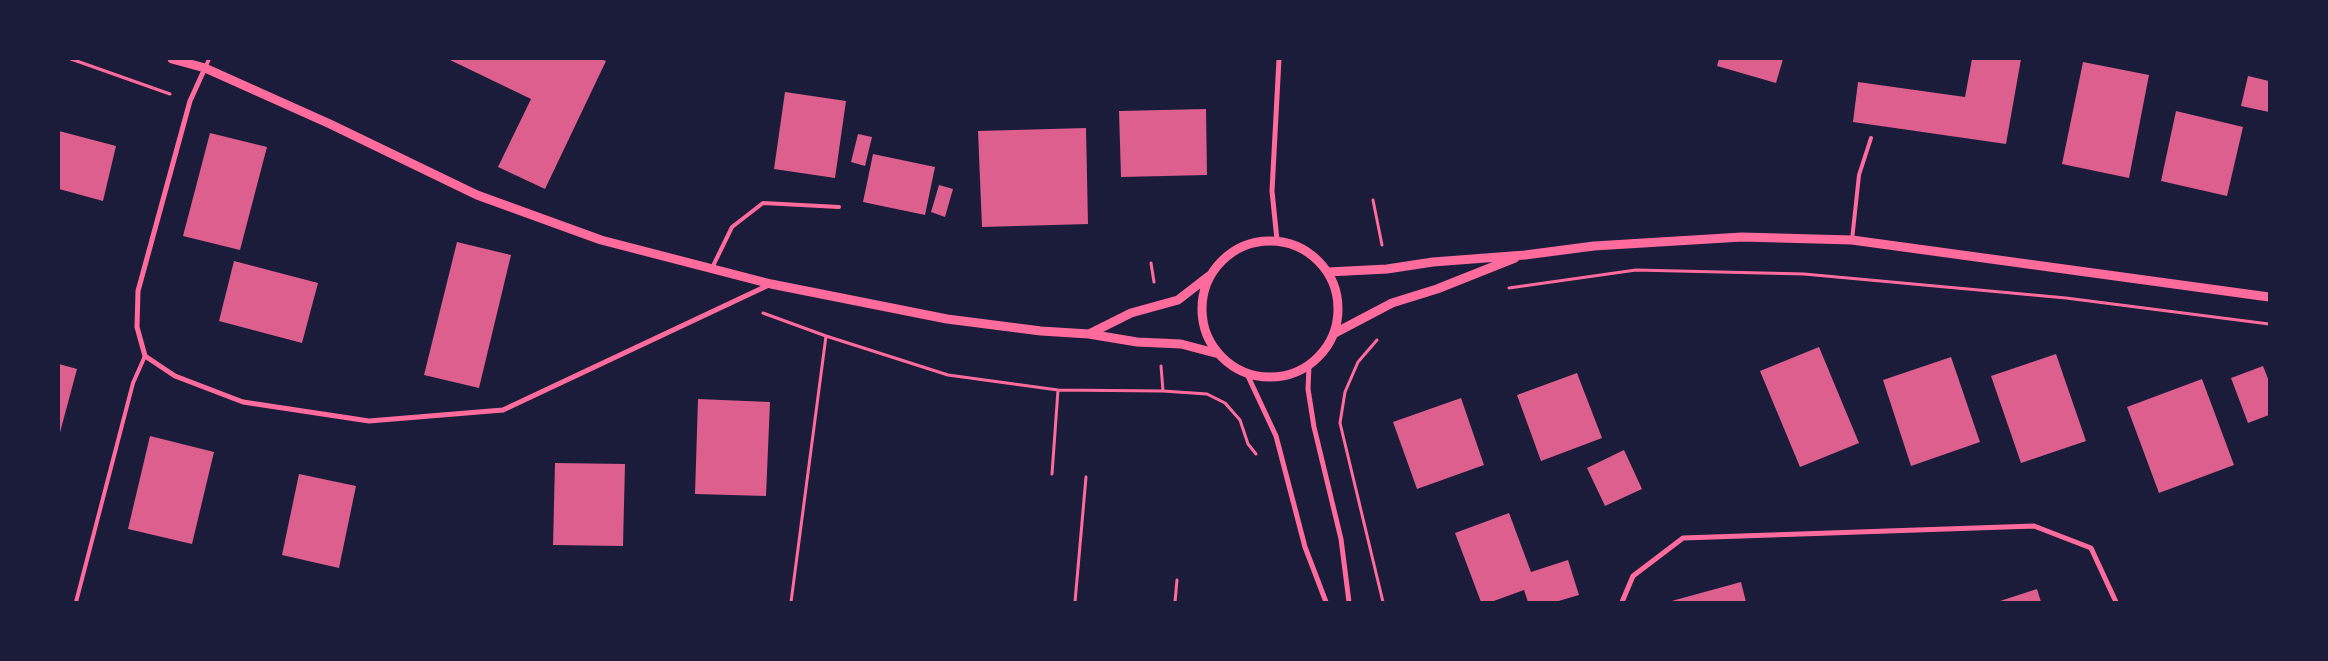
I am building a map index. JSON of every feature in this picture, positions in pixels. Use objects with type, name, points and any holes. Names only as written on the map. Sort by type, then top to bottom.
[{"type":"street","points":[[172,59],[205,68],[330,124],[477,195],[601,240],[771,284],[947,319],[1041,331],[1089,334],[1137,342],[1181,344],[1219,354]]},
{"type":"street","points":[[1276,240],[1272,191],[1279,59]]},
{"type":"street","points":[[205,68],[190,101],[138,291],[137,327],[145,356],[175,376],[243,402],[369,421],[502,410],[771,284]]},
{"type":"street","points":[[1328,272],[1387,269],[1433,262],[1525,255],[1594,246],[1742,238],[1852,240],[2269,297]]},
{"type":"street","points":[[1089,334],[1131,313],[1178,300],[1211,274],[1222,260],[1238,248],[1258,242],[1276,240],[1296,245],[1315,256],[1328,272],[1335,287],[1339,317],[1335,333],[1328,346],[1309,366],[1283,378],[1265,378],[1247,374],[1232,366],[1219,354],[1208,337],[1202,318],[1203,295],[1211,274]]},
{"type":"street","points":[[1335,333],[1392,303],[1437,289],[1525,255]]},
{"type":"street","points":[[1309,366],[1308,389],[1312,418],[1341,539],[1348,602]]},
{"type":"street","points":[[1247,374],[1276,436],[1305,547],[1326,602]]},
{"type":"street","points":[[1622,602],[1633,576],[1683,538],[2034,526],[2091,548],[2116,602]]},
{"type":"lane","points":[[205,68],[209,59]]},
{"type":"lane","points":[[1852,240],[1859,175],[1871,138]]},
{"type":"lane","points":[[712,269],[732,227],[763,204],[838,207]]},
{"type":"lane","points":[[76,602],[133,383],[145,356]]},
{"type":"path","points":[[71,59],[190,101]]},
{"type":"path","points":[[1502,289],[1636,270],[1804,274],[2066,298],[2269,324]]},
{"type":"path","points":[[734,302],[826,336],[948,375],[1058,390],[1163,391],[1207,394],[1225,403],[1240,420],[1248,444]]},
{"type":"path","points":[[791,602],[826,336]]},
{"type":"path","points":[[1379,337],[1358,362],[1345,392],[1340,423],[1383,602]]},
{"type":"path","points":[[1052,474],[1058,390]]},
{"type":"path","points":[[1075,602],[1086,477]]},
{"type":"path","points":[[1175,602],[1177,580]]},
{"type":"building","points":[[448,59],[601,59],[606,61],[545,189],[498,167],[531,99]]},
{"type":"building","points":[[1719,59],[1783,59],[1776,83],[1717,66]]},
{"type":"building","points":[[1972,59],[2021,59],[2006,144],[1853,122],[1858,82],[1965,97]]},
{"type":"building","points":[[2083,62],[2149,75],[2129,178],[2062,164]]},
{"type":"building","points":[[2248,76],[2269,81],[2269,112],[2241,106]]},
{"type":"building","points":[[785,92],[846,101],[835,178],[774,169]]},
{"type":"building","points":[[1206,109],[1207,175],[1121,177],[1119,111]]},
{"type":"building","points":[[2176,111],[2243,127],[2227,196],[2161,181]]},
{"type":"building","points":[[1086,128],[1088,224],[982,227],[978,131]]},
{"type":"building","points":[[59,131],[116,146],[103,201],[59,189]]},
{"type":"building","points":[[210,133],[267,147],[240,250],[183,236]]},
{"type":"building","points":[[858,134],[872,137],[865,166],[851,162]]},
{"type":"building","points":[[873,154],[935,167],[925,215],[863,202]]},
{"type":"building","points":[[939,185],[953,189],[945,217],[931,212]]},
{"type":"building","points":[[457,242],[511,255],[479,388],[424,375]]},
{"type":"building","points":[[234,261],[318,283],[302,343],[219,321]]},
{"type":"building","points":[[1819,347],[1859,443],[1800,467],[1760,371]]},
{"type":"building","points":[[2056,354],[2086,441],[2021,463],[1991,376]]},
{"type":"building","points":[[1951,357],[1980,442],[1911,466],[1883,380]]},
{"type":"building","points":[[59,364],[77,369],[59,436]]},
{"type":"building","points":[[2263,366],[2269,381],[2269,415],[2248,423],[2231,378]]},
{"type":"building","points":[[1577,373],[1602,438],[1541,461],[1517,395]]},
{"type":"building","points":[[2202,379],[2234,465],[2159,493],[2127,407]]},
{"type":"building","points":[[1461,398],[1484,465],[1417,489],[1393,422]]},
{"type":"building","points":[[698,399],[770,402],[766,496],[695,494]]},
{"type":"building","points":[[150,436],[214,452],[192,544],[128,529]]},
{"type":"building","points":[[1624,450],[1642,489],[1605,506],[1587,468]]},
{"type":"building","points":[[555,463],[625,464],[623,546],[553,545]]},
{"type":"building","points":[[299,474],[356,486],[339,568],[282,555]]},
{"type":"building","points":[[1509,513],[1531,572],[1568,560],[1579,595],[1555,602],[1528,602],[1524,590],[1491,602],[1481,602],[1455,533]]},
{"type":"building","points":[[1741,582],[1746,602],[1668,602]]},
{"type":"building","points":[[2037,589],[2041,602],[1997,602]]}]
